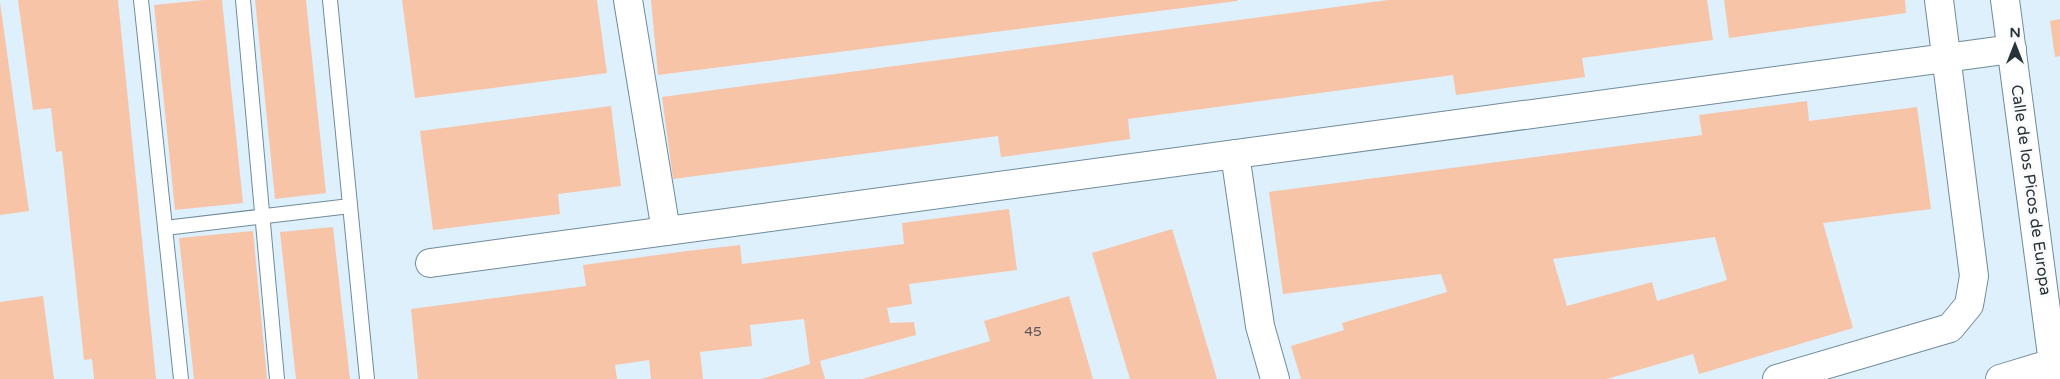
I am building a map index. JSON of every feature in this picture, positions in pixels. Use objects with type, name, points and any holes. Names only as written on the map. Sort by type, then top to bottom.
[{"type":"street","points":[[628,0],[666,231]]},
{"type":"street","points":[[1777,379],[1950,328],[1969,305],[1974,276],[1940,0]]},
{"type":"street","name":"Calle de los Picos de Europa","points":[[2005,0],[2056,371]]},
{"type":"street","points":[[430,263],[2012,48]]},
{"type":"street","points":[[1234,154],[1260,326],[1275,379]]},
{"type":"street","points":[[2000,379],[2056,371]]},
{"type":"lane","points":[[141,0],[181,379]]},
{"type":"lane","points":[[243,0],[277,379]]},
{"type":"lane","points":[[330,0],[367,379]]},
{"type":"lane","points":[[165,228],[350,206]]},
{"type":"building","points":[[18,0],[118,0],[156,379],[94,379],[92,359],[84,360],[62,151],[56,152],[51,108],[33,110]]},
{"type":"building","points":[[222,0],[243,203],[175,210],[154,5]]},
{"type":"building","points":[[255,0],[306,0],[326,193],[275,199]]},
{"type":"building","points":[[402,0],[597,0],[607,73],[415,98]]},
{"type":"building","points":[[651,0],[1237,0],[1237,1],[658,75]]},
{"type":"building","points":[[1388,0],[1707,0],[1713,40],[1582,58],[1585,77],[1456,95],[1453,75],[1128,119],[1130,139],[1001,157],[998,136],[673,179],[662,97]]},
{"type":"building","points":[[1724,0],[1905,0],[1906,13],[1729,38]]},
{"type":"building","points":[[0,2],[29,211],[0,215]]},
{"type":"building","points":[[2060,19],[2060,56],[2055,57],[2050,21]]},
{"type":"building","points":[[1807,101],[1809,121],[1917,107],[1931,209],[1823,223],[1853,328],[1699,374],[1693,354],[1607,379],[1301,379],[1291,346],[1344,330],[1342,323],[1447,292],[1441,274],[1283,294],[1269,192],[1702,135],[1699,115]],"holes":[[[1715,237],[1727,280],[1657,301],[1652,282],[1567,306],[1553,259]]]},
{"type":"building","points":[[611,106],[621,186],[558,194],[560,214],[433,230],[420,131]]},
{"type":"building","points":[[1009,209],[1017,270],[909,284],[912,304],[887,308],[890,323],[914,322],[916,335],[820,361],[825,379],[761,379],[810,364],[804,319],[750,325],[752,346],[700,352],[703,379],[651,379],[649,360],[615,365],[617,379],[418,379],[411,309],[586,286],[583,265],[687,251],[740,245],[742,264],[904,244],[902,223]]},
{"type":"building","points":[[333,227],[350,379],[296,379],[280,232]]},
{"type":"building","points":[[1172,229],[1217,379],[1130,379],[1092,253]]},
{"type":"building","points":[[253,231],[267,379],[194,379],[179,238]]},
{"type":"building","points":[[43,296],[54,379],[0,379],[0,302]]},
{"type":"building","points":[[1069,296],[1093,379],[862,379],[990,341],[984,321]]}]
